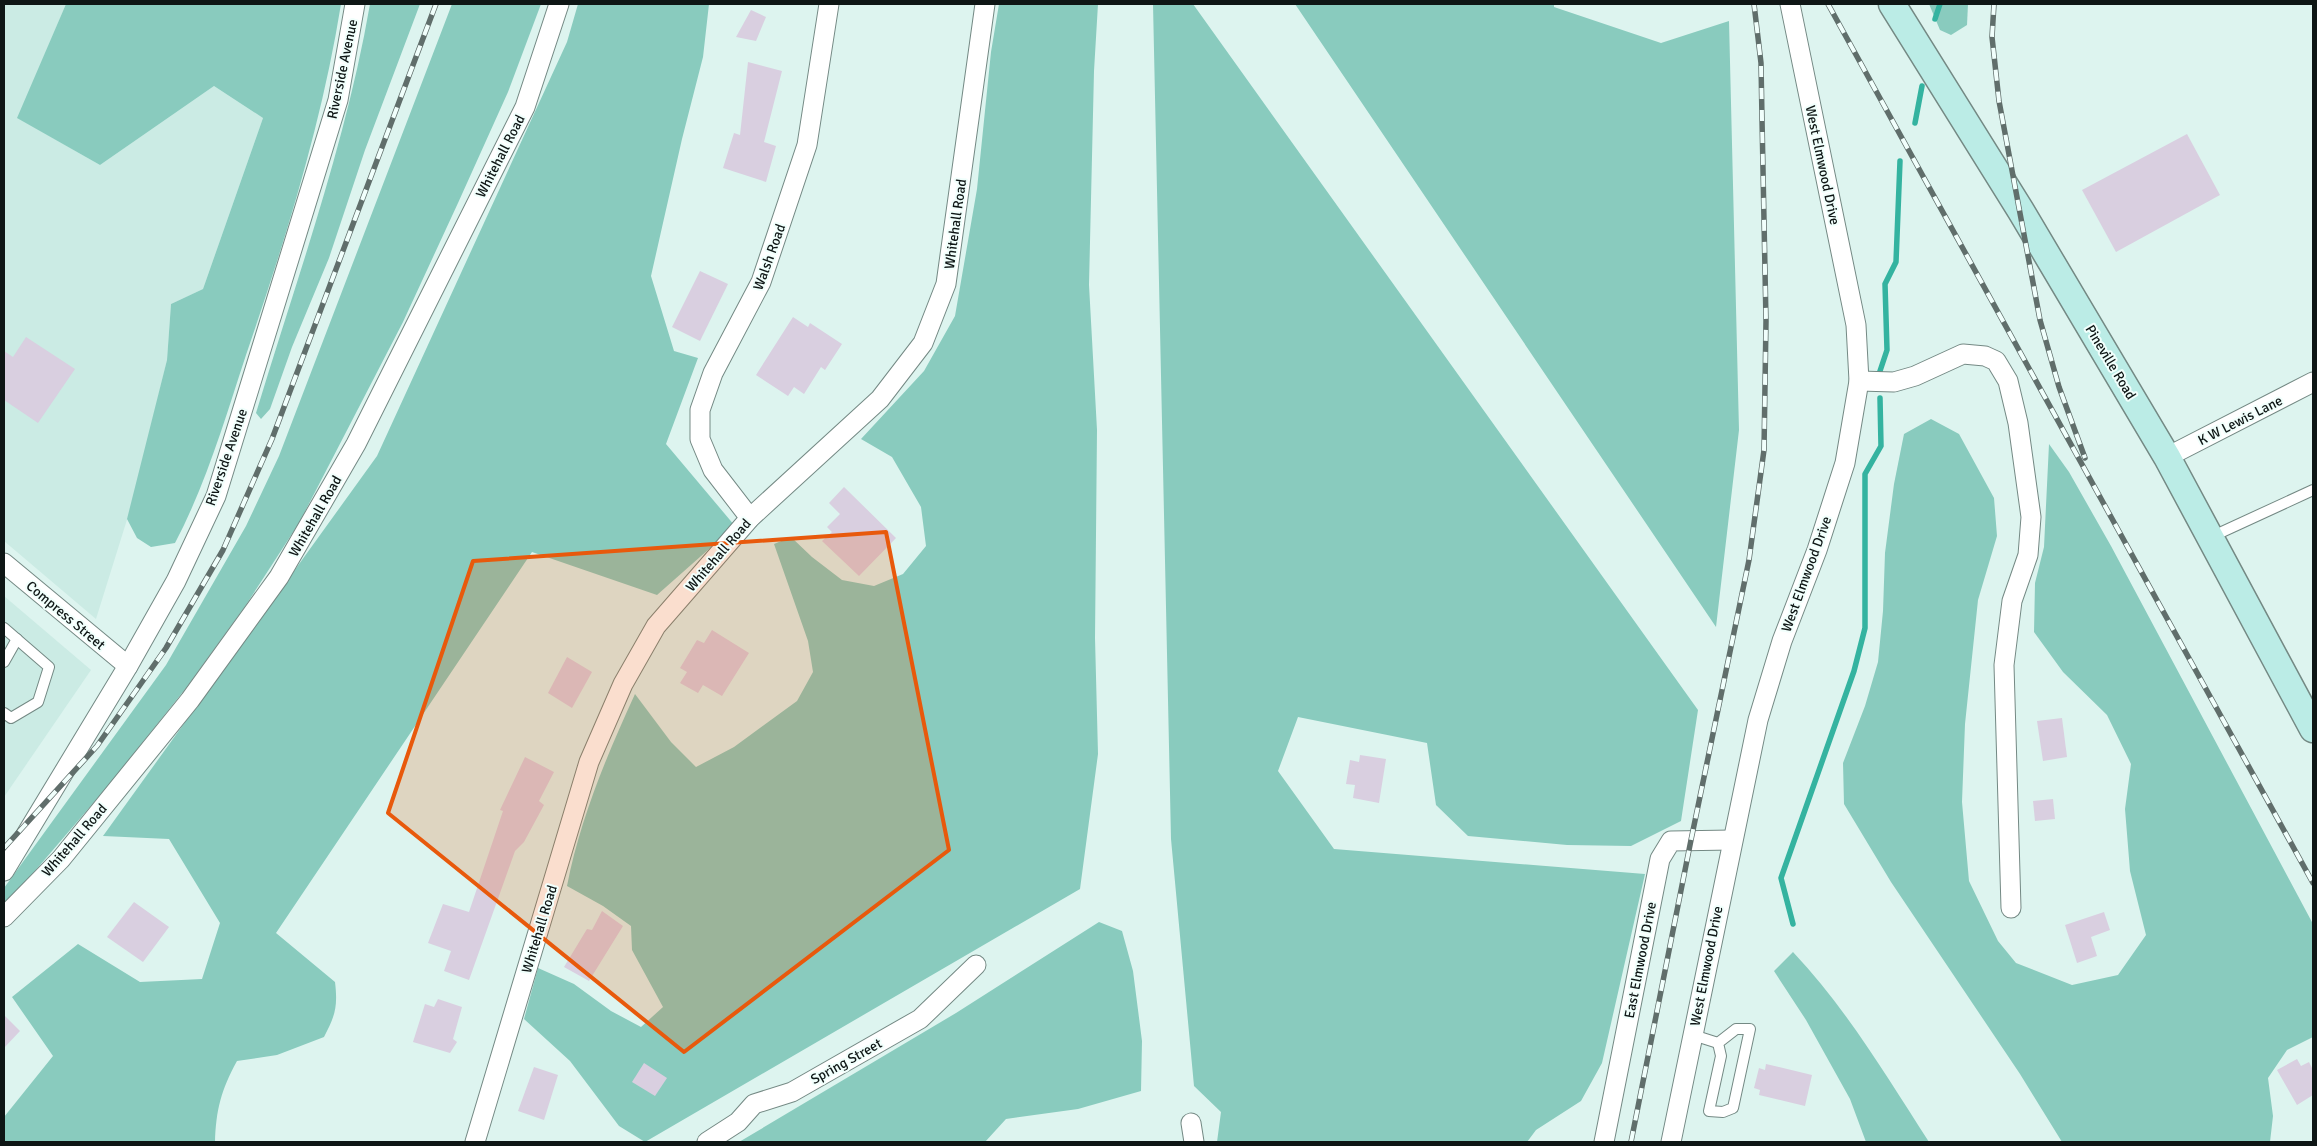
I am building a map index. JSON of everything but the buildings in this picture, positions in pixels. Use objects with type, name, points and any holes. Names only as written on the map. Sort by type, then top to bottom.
[{"type":"main road","name":"Pineville Road","points":[[1892,4],[2021,211],[2167,458],[2313,729]]},
{"type":"street","name":"Riverside Avenue","points":[[4,871],[128,666],[176,581],[216,496],[338,100],[355,4]]},
{"type":"street","name":"Whitehall Road","points":[[4,917],[60,859],[190,700],[279,577],[356,444],[525,107],[559,4]]},
{"type":"street","name":"Walsh Road","points":[[750,518],[713,470],[700,439],[700,410],[713,373],[761,282],[807,145],[829,4]]},
{"type":"street","name":"Whitehall Road","points":[[475,1142],[589,762],[622,684],[656,626],[750,518],[880,399],[923,343],[946,284],[985,4]]},
{"type":"street","name":"West Elmwood Drive","points":[[1671,1142],[1758,720],[1782,641],[1817,550],[1845,463],[1860,381],[1856,325],[1790,4]]},
{"type":"street","points":[[1860,381],[1894,382],[1915,376],[1963,354],[1985,356],[1996,362],[2008,381],[2018,423],[2031,517],[2028,555],[2012,601],[2004,665],[2011,908]]},
{"type":"street","name":"K W Lewis Lane","points":[[2167,458],[2313,382]]},
{"type":"street","name":"Compress Street","points":[[4,563],[128,666]]},
{"type":"street","name":"East Elmwood Drive","points":[[1604,1142],[1660,859],[1671,841],[1732,840]]},
{"type":"street","name":"Spring Street","points":[[707,1142],[738,1122],[754,1104],[792,1092],[920,1020],[976,965]]},
{"type":"street","points":[[1191,1123],[1194,1142]]},
{"type":"lane","points":[[2211,537],[2313,490]]},
{"type":"lane","points":[[4,628],[49,667],[38,702],[11,718],[4,713]]},
{"type":"lane","points":[[4,662],[17,639]]},
{"type":"lane","points":[[1736,1029],[1750,1029],[1733,1108],[1722,1112],[1709,1111],[1721,1056],[1718,1043],[1736,1029]]},
{"type":"lane","points":[[1692,1035],[1718,1043]]},
{"type":"highlighted area","points":[[886,532],[949,850],[684,1052],[388,813],[473,561]]},
{"type":"shaded area","points":[[4,4],[66,4],[18,118],[100,165],[214,86],[263,118],[203,289],[171,304],[167,360],[135,494],[96,619],[4,541]]},
{"type":"shaded area","points":[[4,596],[91,670],[4,797]]},
{"type":"green space","points":[[66,4],[341,4],[324,93],[288,225],[214,451],[196,498],[175,543],[151,547],[137,538],[127,519],[167,360],[171,304],[203,289],[263,118],[214,86],[100,165],[17,118]]},
{"type":"green space","points":[[370,4],[420,4],[365,150],[329,258],[292,347],[270,409],[261,419],[256,413],[334,159],[348,108]]},
{"type":"green space","points":[[452,4],[541,4],[508,92],[403,322],[299,523],[246,605],[186,688],[107,787],[4,907],[4,888],[166,665],[246,526],[279,456]]},
{"type":"green space","points":[[578,4],[709,4],[703,57],[651,276],[674,351],[698,358],[666,444],[735,526],[657,595],[532,552],[276,933],[335,982],[335,1011],[324,1037],[277,1055],[237,1061],[220,1100],[215,1142],[4,1142],[4,1117],[53,1056],[12,997],[78,944],[140,982],[202,979],[220,923],[169,839],[103,836],[377,456],[567,42]]},
{"type":"green space","points":[[999,4],[1098,4],[1094,71],[1089,285],[1097,430],[1095,638],[1098,754],[1080,889],[645,1142],[619,1126],[570,1061],[524,1019],[538,968],[574,984],[611,1011],[641,1027],[663,1007],[632,950],[631,926],[603,906],[567,886],[579,836],[595,788],[635,694],[671,742],[696,767],[734,747],[797,701],[813,672],[808,641],[774,544],[791,537],[812,557],[842,580],[874,586],[903,574],[926,546],[921,507],[892,457],[861,439],[924,371],[955,316],[977,189],[991,52]]},
{"type":"green space","points":[[1153,4],[1193,4],[1698,710],[1681,821],[1631,846],[1567,845],[1468,836],[1436,805],[1427,743],[1298,717],[1278,771],[1334,849],[1645,874],[1602,1063],[1581,1101],[1536,1130],[1527,1142],[1217,1142],[1221,1112],[1194,1086],[1171,839]]},
{"type":"green space","points":[[1295,4],[1554,4],[1554,7],[1661,43],[1729,21],[1739,430],[1716,627]]},
{"type":"green space","points":[[1929,4],[1968,4],[1967,25],[1951,35],[1940,30]]},
{"type":"green space","points":[[1931,419],[1959,434],[1994,498],[1997,536],[1978,600],[1965,724],[1962,802],[1969,881],[1998,941],[2016,963],[2072,985],[2118,975],[2146,935],[2130,871],[2125,809],[2131,764],[2107,715],[2063,672],[2034,632],[2035,583],[2044,547],[2049,444],[2069,472],[2111,546],[2313,924],[2313,1037],[2287,1050],[2268,1078],[2273,1116],[2270,1142],[2062,1142],[2020,1074],[1891,882],[1844,804],[1843,763],[1865,706],[1878,662],[1883,611],[1885,553],[1894,484],[1904,434]]},
{"type":"green space","points":[[1099,922],[1122,931],[1133,971],[1142,1041],[1141,1091],[1078,1109],[1006,1119],[985,1142],[739,1142],[956,1013]]},
{"type":"green space","points":[[1793,952],[1831,996],[1929,1142],[1866,1142],[1850,1099],[1806,1020],[1774,971]]},
{"type":"waterway","points":[[1935,19],[1940,4]]},
{"type":"waterway","points":[[1915,123],[1922,86]]},
{"type":"waterway","points":[[1879,374],[1887,350],[1885,284],[1896,262],[1900,161]]},
{"type":"waterway","points":[[1793,924],[1781,878],[1854,671],[1865,628],[1865,474],[1881,446],[1880,398]]},
{"type":"railway","points":[[4,848],[97,746],[166,648],[223,550],[272,439],[436,4]]},
{"type":"railway","points":[[1631,1142],[1749,560],[1764,450],[1766,321],[1761,63],[1754,4]]},
{"type":"railway","points":[[1828,4],[2313,883]]},
{"type":"railway","points":[[1994,4],[1992,37],[1999,101],[2040,320],[2059,387],[2085,458]]}]
